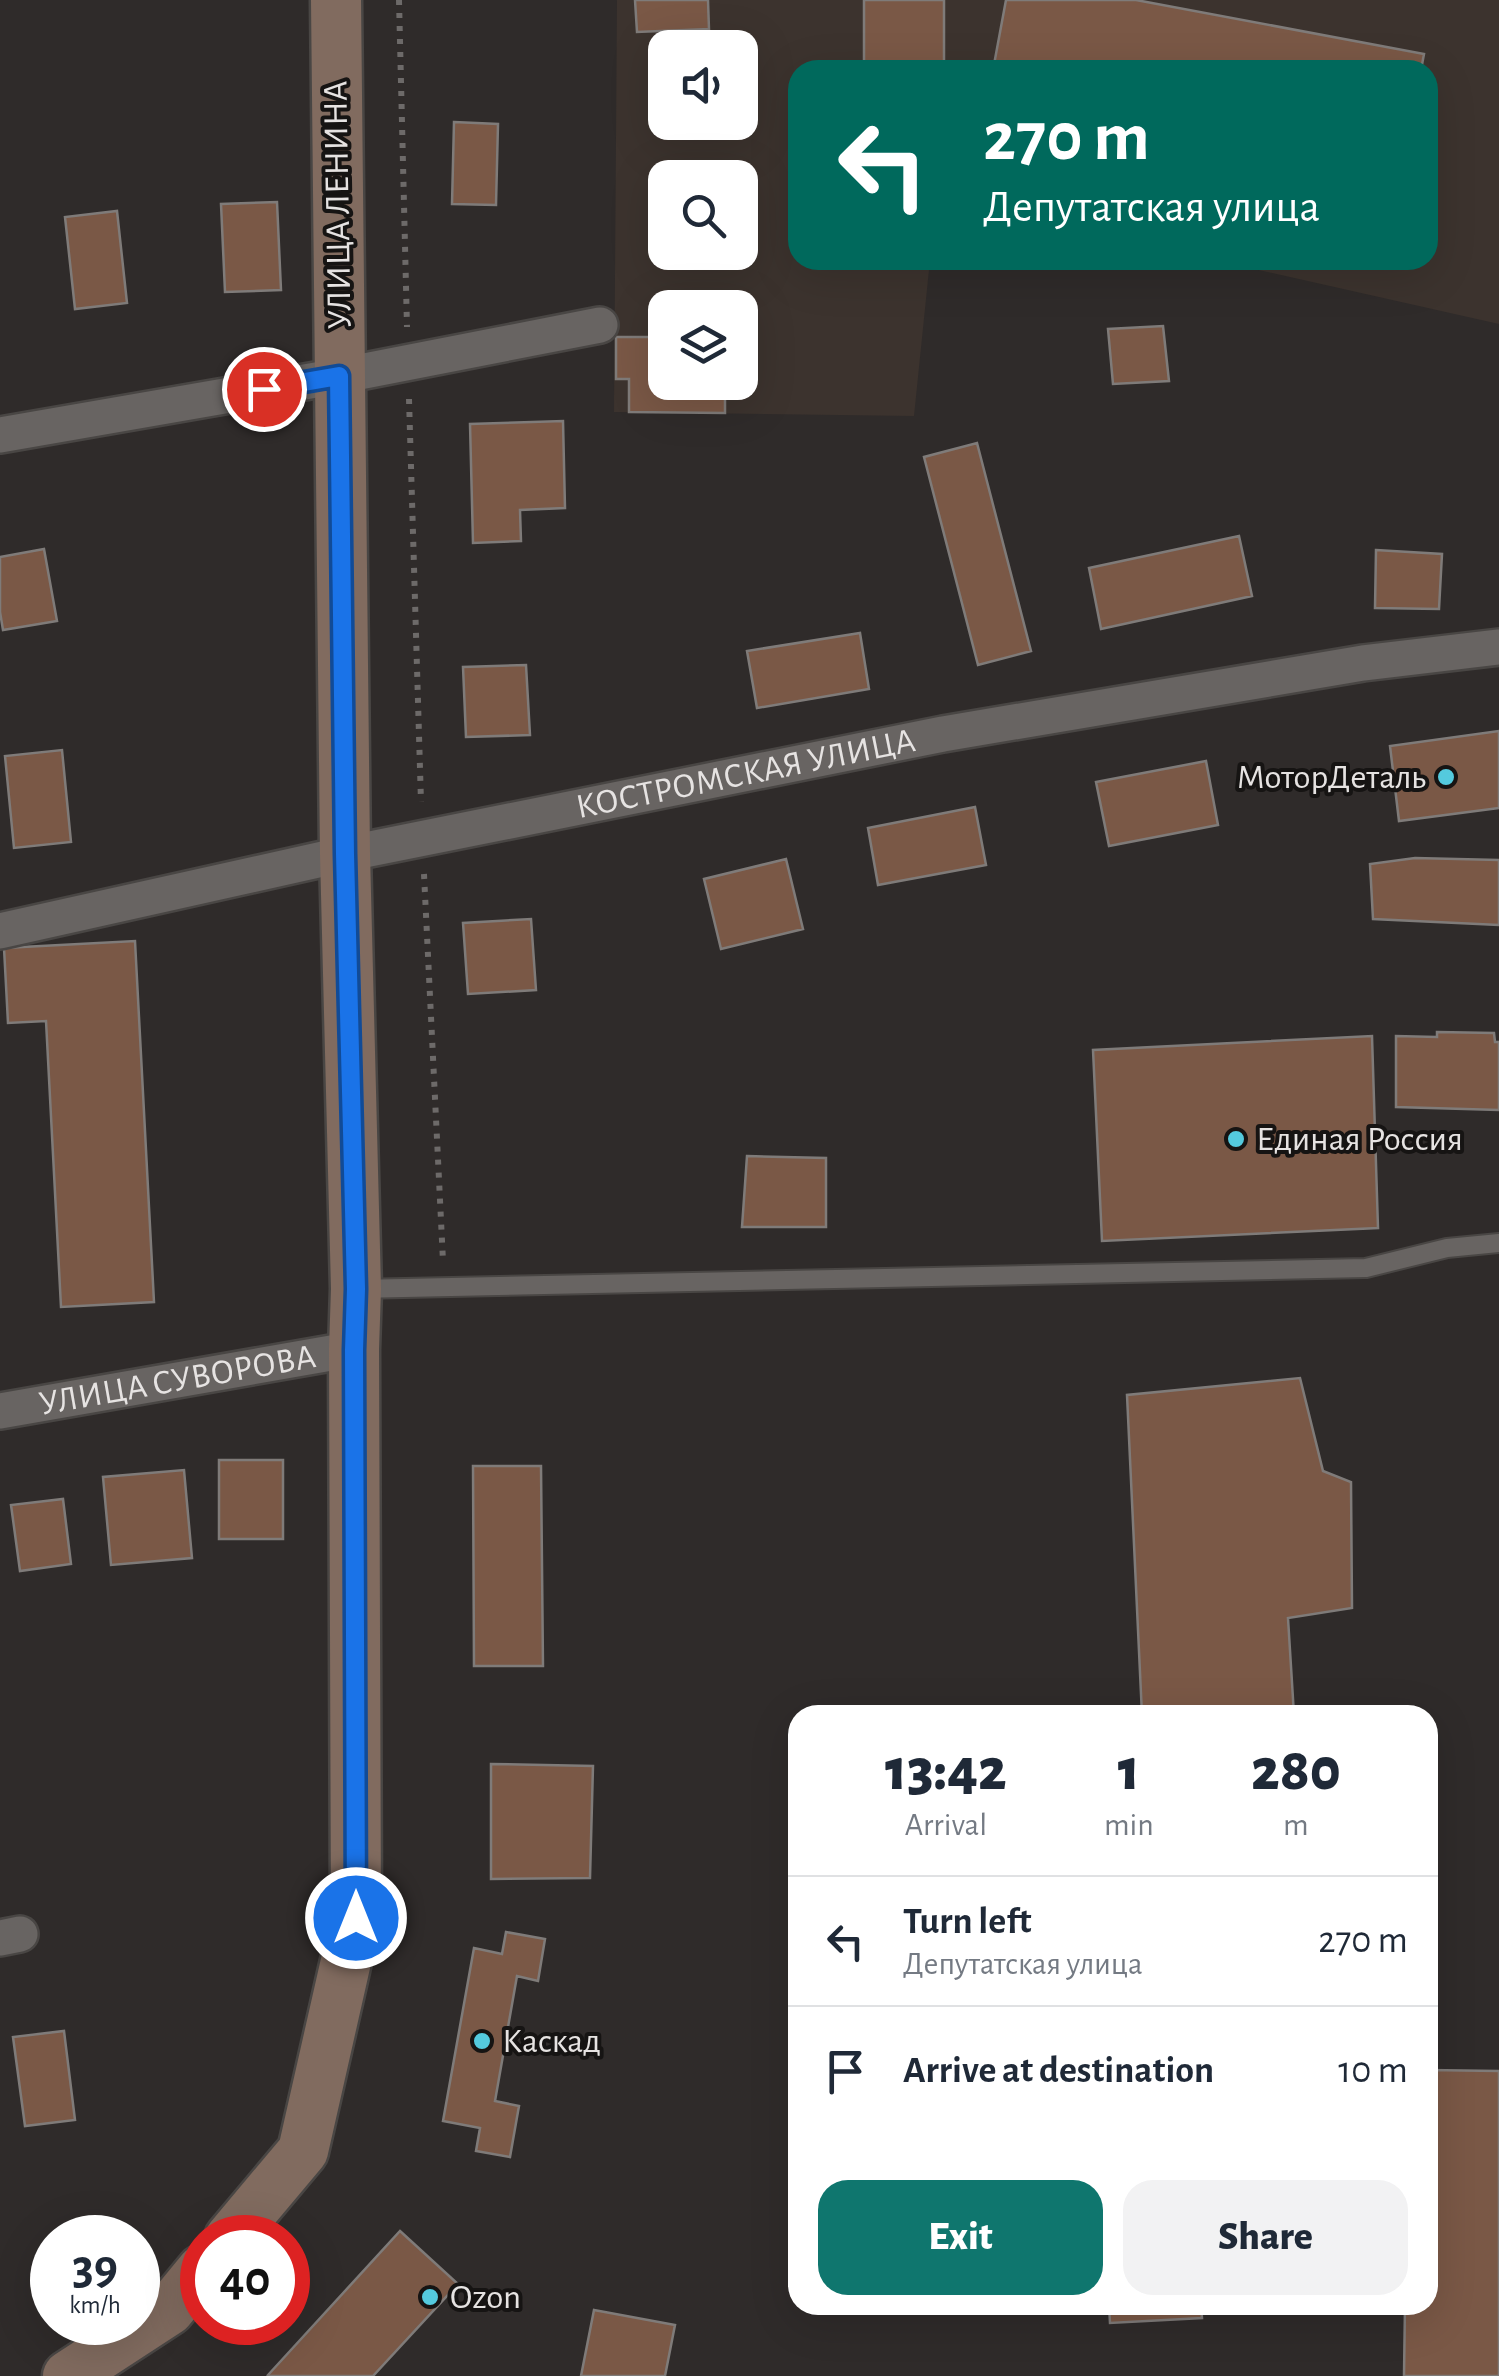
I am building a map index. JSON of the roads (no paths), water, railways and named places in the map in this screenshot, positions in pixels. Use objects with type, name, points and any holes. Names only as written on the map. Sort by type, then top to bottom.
[{"type":"street","name":"УЛИЦА ЛЕНИНА","points":[[249,2215],[303,2151],[356,1918],[356,1289],[345,854],[336,0]]},
{"type":"street","points":[[0,435],[339,376],[600,325]]},
{"type":"street","name":"КОСТРОМСКАЯ УЛИЦА","points":[[0,931],[345,854],[943,734],[1363,663],[1499,647]]},
{"type":"street","name":"УЛИЦА СУВОРОВА","points":[[0,1411],[354,1350]]},
{"type":"street","points":[[68,2376],[168,2310],[180,2296]]},
{"type":"lane","points":[[356,1289],[1366,1268],[1447,1248],[1499,1243]]},
{"type":"place","name":"МоторДеталь","points":[[1446,777]]},
{"type":"place","name":"Единая Россия","points":[[1236,1139]]},
{"type":"place","name":"Каскад","points":[[482,2041]]},
{"type":"place","name":"Ozon","points":[[430,2297]]}]
